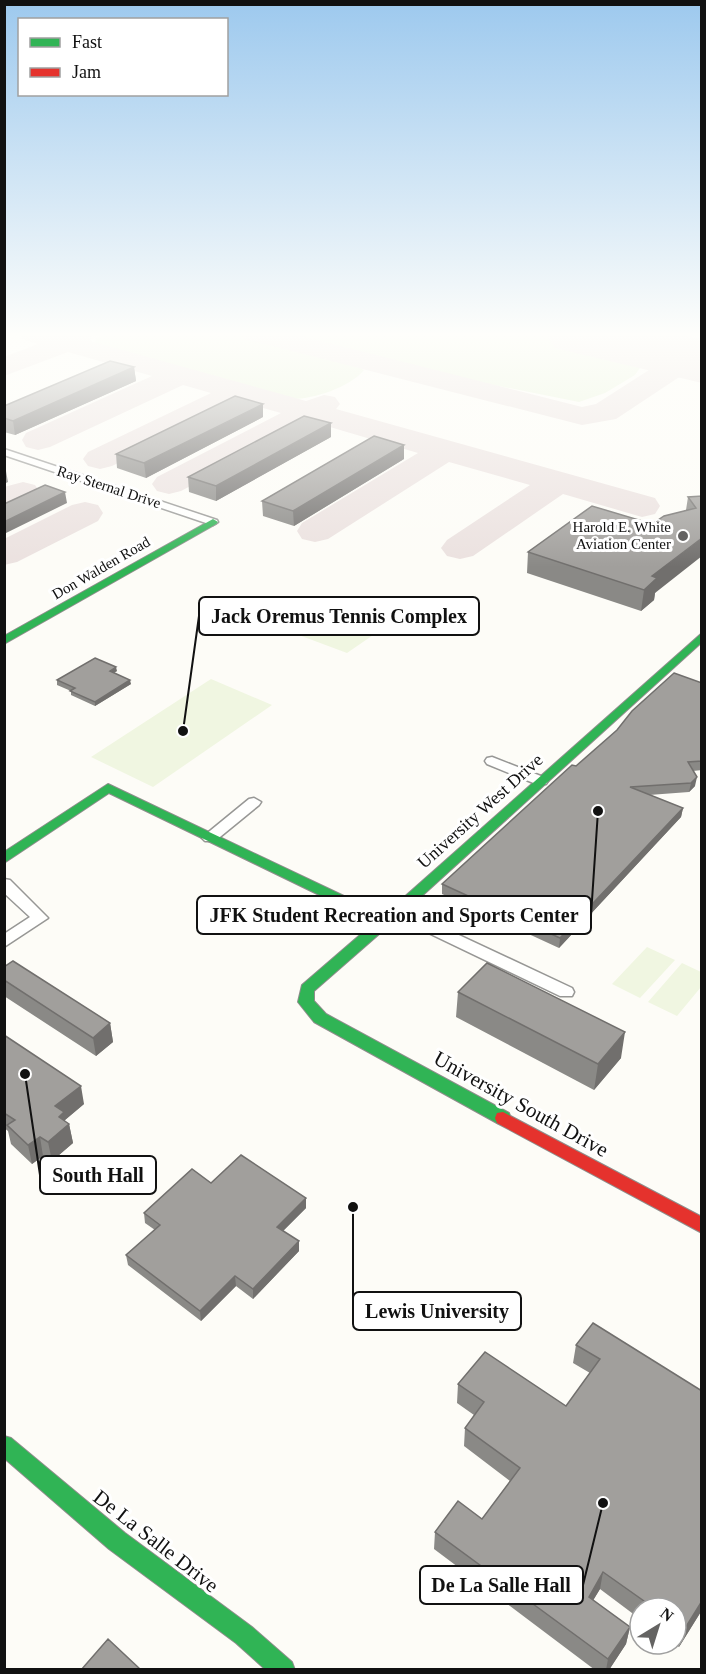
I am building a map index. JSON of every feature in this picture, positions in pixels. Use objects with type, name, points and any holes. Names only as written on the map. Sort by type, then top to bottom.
[{"type":"street","name":"Ray Sternal Drive","points":[[4,452],[213,522]]},
{"type":"street","name":"Don Walden Road","points":[[4,641],[213,522]]},
{"type":"street","name":"University West Drive","points":[[320,1018],[306,1002],[307,989],[702,636]]},
{"type":"street","points":[[492,761],[541,781]]},
{"type":"street","points":[[4,859],[108,788],[210,838],[566,992]]},
{"type":"street","points":[[210,838],[254,802]]},
{"type":"street","points":[[4,884],[40,918],[4,942]]},
{"type":"street","name":"University South Drive","points":[[320,1018],[702,1226]]},
{"type":"street","name":"De La Salle Drive","points":[[4,1445],[117,1541],[244,1635],[284,1670]]},
{"type":"green space","points":[[337,599],[395,620],[347,653],[288,631]]},
{"type":"green space","points":[[211,679],[272,705],[153,787],[91,757]]},
{"type":"green space","points":[[647,947],[675,960],[640,998],[612,984]]},
{"type":"green space","points":[[682,963],[701,972],[701,987],[677,1016],[648,1002]]},
{"type":"building","points":[[4,411],[35,411],[13,421],[4,418]]},
{"type":"building","points":[[204,411],[249,411],[144,463],[116,454]]},
{"type":"building","points":[[304,416],[331,423],[216,486],[188,477]]},
{"type":"building","points":[[374,436],[404,445],[293,511],[262,501]]},
{"type":"building","points":[[45,485],[65,492],[4,522],[4,504]]},
{"type":"building","points":[[702,496],[702,538],[652,576],[657,578],[644,590],[528,552],[592,506],[652,524],[664,516],[696,508],[688,497]]},
{"type":"building","points":[[95,658],[116,667],[110,671],[130,680],[95,702],[70,691],[75,688],[57,680]]},
{"type":"building","points":[[674,673],[702,683],[702,761],[688,762],[697,777],[691,783],[630,787],[683,808],[560,938],[442,884],[572,765],[576,766],[617,730],[632,711]]},
{"type":"building","points":[[13,961],[110,1023],[93,1038],[4,980],[4,967]]},
{"type":"building","points":[[487,963],[625,1032],[598,1064],[458,992]]},
{"type":"building","points":[[4,1035],[81,1086],[55,1106],[64,1112],[59,1117],[69,1124],[48,1142],[40,1137],[28,1145],[7,1125],[15,1120],[4,1113]]},
{"type":"building","points":[[241,1155],[306,1198],[277,1227],[299,1241],[253,1289],[235,1276],[200,1311],[126,1255],[160,1225],[144,1213],[192,1169],[211,1183]]},
{"type":"building","points":[[593,1323],[702,1391],[702,1601],[688,1624],[688,1596],[637,1596],[603,1572],[589,1597],[628,1626],[628,1630],[608,1659],[435,1532],[458,1501],[482,1519],[520,1468],[465,1428],[484,1402],[458,1384],[485,1352],[566,1406],[600,1359],[576,1345]]},
{"type":"building","points":[[108,1639],[141,1670],[81,1670]]},
{"type":"taxiway","points":[[38,440],[101,411]]},
{"type":"taxiway","points":[[100,459],[199,411]]},
{"type":"taxiway","points":[[563,411],[582,416],[606,411]]},
{"type":"taxiway","points":[[169,484],[309,412]]},
{"type":"taxiway","points":[[309,412],[445,450]]},
{"type":"taxiway","points":[[315,531],[445,450]]},
{"type":"taxiway","points":[[445,450],[558,482]]},
{"type":"taxiway","points":[[460,548],[558,482]]},
{"type":"taxiway","points":[[558,482],[642,506]]},
{"type":"taxiway","points":[[4,501],[23,492]]},
{"type":"taxiway","points":[[4,554],[85,513]]},
{"type":"traffic: fast","points":[[4,641],[213,522]]},
{"type":"traffic: fast","points":[[503,1118],[320,1018],[306,1002],[307,989],[397,911],[702,636]]},
{"type":"traffic: fast","points":[[4,859],[108,788],[385,921]]},
{"type":"traffic: fast","points":[[4,1445],[117,1541],[244,1635],[284,1670]]},
{"type":"traffic: jam","points":[[503,1118],[702,1226]]},
{"type":"place","name":"Harold E. White Aviation Center","points":[[683,536]]},
{"type":"place","name":"Jack Oremus Tennis Complex","points":[[183,731]]},
{"type":"place","name":"JFK Student Recreation and Sports Center","points":[[598,811]]},
{"type":"place","name":"South Hall","points":[[25,1074]]},
{"type":"place","name":"Lewis University","points":[[353,1207]]},
{"type":"place","name":"De La Salle Hall","points":[[603,1503]]}]
